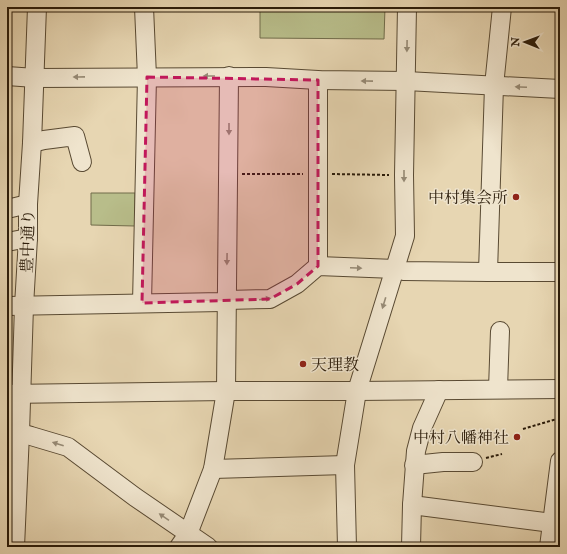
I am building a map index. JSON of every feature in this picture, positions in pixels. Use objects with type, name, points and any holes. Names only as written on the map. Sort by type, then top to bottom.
[{"type":"street","name":"豊中通り","points":[[15,547],[13,434],[15,306],[28,238],[28,204],[35,78],[37,7]]},
{"type":"street","points":[[142,303],[147,77],[144,7]]},
{"type":"street","points":[[347,547],[345,466],[357,391],[405,236],[407,7]]},
{"type":"street","points":[[488,272],[494,86],[502,7]]},
{"type":"street","points":[[7,76],[35,78],[229,76],[318,80],[406,81],[560,89]]},
{"type":"street","points":[[183,540],[213,469],[226,391],[229,76]]},
{"type":"street","points":[[318,80],[318,266]]},
{"type":"street","points":[[32,143],[75,136],[82,162]]},
{"type":"street","points":[[7,209],[28,204]]},
{"type":"street","points":[[7,242],[28,238]]},
{"type":"street","points":[[15,306],[222,302],[227,300],[270,299],[297,284],[318,266],[394,269],[404,271],[560,272]]},
{"type":"street","points":[[498,389],[500,331]]},
{"type":"street","points":[[14,394],[560,389]]},
{"type":"street","points":[[411,547],[414,464],[416,451],[422,428],[439,390]]},
{"type":"street","points":[[13,434],[31,436],[68,447],[135,498],[183,540],[208,547]]},
{"type":"street","points":[[549,547],[560,461]]},
{"type":"street","points":[[414,464],[473,462]]},
{"type":"street","points":[[213,469],[345,466]]},
{"type":"street","points":[[412,505],[552,523]]},
{"type":"path","points":[[523,429],[560,418]]},
{"type":"highlighted area","points":[[147,77],[318,80],[318,266],[297,284],[270,299],[142,303]]},
{"type":"green space","points":[[260,7],[385,7],[384,39],[260,38]]},
{"type":"green space","points":[[91,193],[135,193],[135,226],[91,225]]},
{"type":"place","name":"中村集会所","points":[[516,197]]},
{"type":"place","name":"天理教","points":[[303,364]]},
{"type":"place","name":"中村八幡神社","points":[[517,437]]}]
